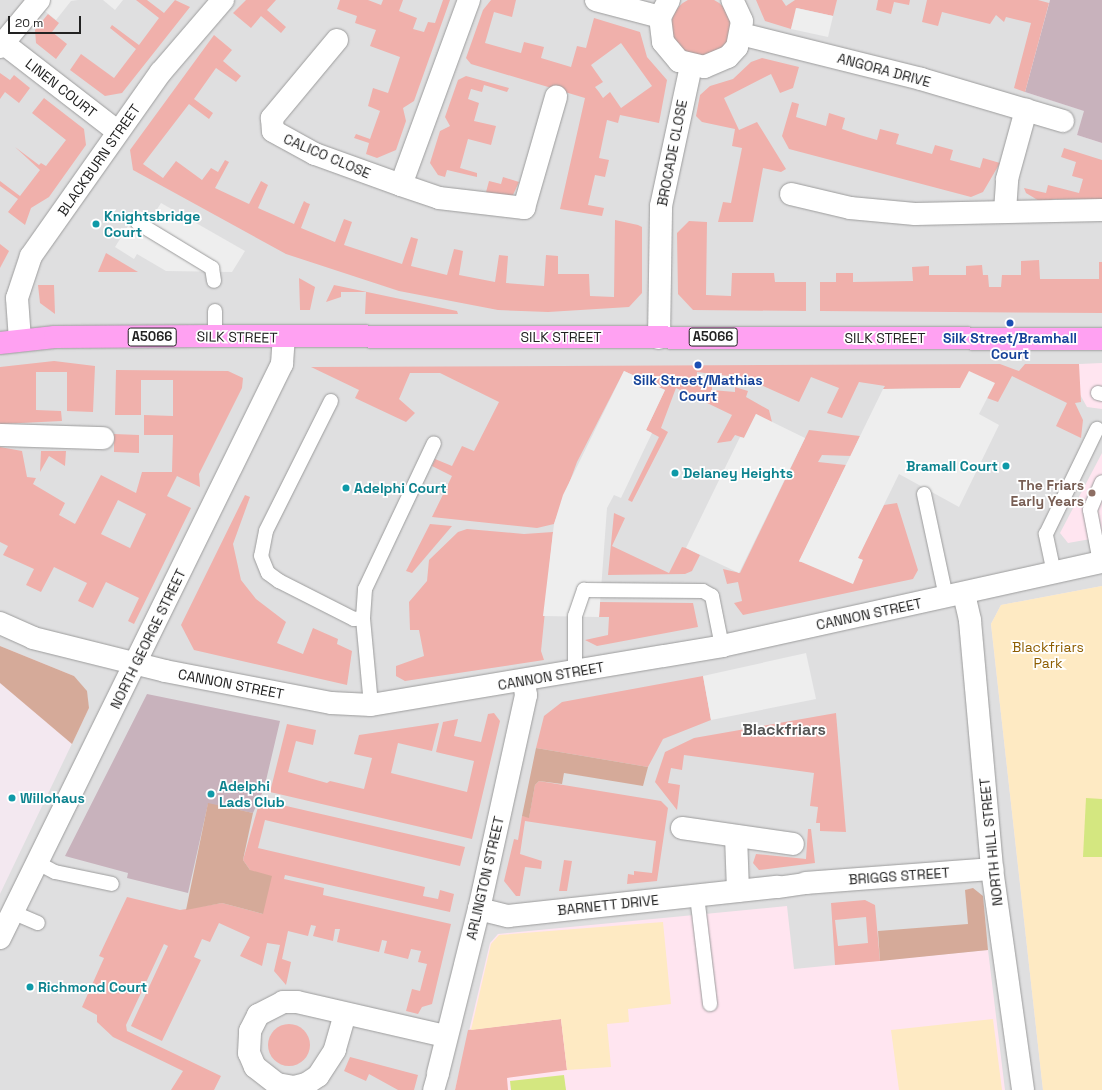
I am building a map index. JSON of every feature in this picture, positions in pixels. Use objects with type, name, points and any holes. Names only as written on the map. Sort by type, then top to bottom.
[{"type":"main road","name":"SILK STREET","points":[[10,341],[215,336],[1102,339]]},
{"type":"street","name":"LINEN COURT","points":[[39,0],[2,45],[118,132]]},
{"type":"street","name":"BLACKBURN STREET","points":[[10,341],[22,277],[31,256],[161,72],[223,0]]},
{"type":"street","points":[[401,185],[469,0]]},
{"type":"street","points":[[596,0],[665,8],[662,42],[669,52],[691,66],[717,64],[736,47],[741,34],[742,21],[732,0]]},
{"type":"street","name":"ANGORA DRIVE","points":[[741,34],[921,79],[1064,121]]},
{"type":"street","name":"CALICO CLOSE","points":[[337,40],[272,118],[273,131],[315,154],[439,198],[524,208],[528,205],[556,96]]},
{"type":"street","name":"BROCADE CLOSE","points":[[660,338],[661,206],[691,66]]},
{"type":"street","points":[[1005,211],[1007,178],[1026,110]]},
{"type":"street","points":[[791,194],[872,212],[950,215],[1005,211],[1102,210]]},
{"type":"street","name":"NORTH GEORGE STREET","points":[[0,938],[36,862],[136,664],[282,364],[284,337]]},
{"type":"street","points":[[0,435],[103,438]]},
{"type":"street","name":"CANNON STREET","points":[[0,624],[33,638],[136,664],[331,703],[371,705],[524,682],[722,646],[955,596],[1101,562]]},
{"type":"street","name":"NORTH HILL STREET","points":[[955,596],[970,622],[992,869],[1023,1090]]},
{"type":"street","name":"ARLINGTON STREET","points":[[435,1081],[479,909],[526,695],[524,682]]},
{"type":"street","points":[[682,828],[792,844]]},
{"type":"street","points":[[736,836],[738,891]]},
{"type":"street","name":"BRIGGS STREET","points":[[806,883],[992,869]]},
{"type":"street","points":[[777,887],[806,883]]},
{"type":"street","name":"BARNETT DRIVE","points":[[479,909],[508,916],[777,887]]},
{"type":"street","points":[[344,1014],[335,1050],[318,1076],[306,1084],[294,1087],[277,1084],[255,1067],[249,1053],[249,1036],[258,1015],[269,1007],[297,1002],[344,1014],[446,1036]]},
{"type":"lane","points":[[138,223],[212,268],[214,281]]},
{"type":"lane","points":[[215,311],[215,336]]},
{"type":"lane","points":[[330,401],[266,531],[261,556],[268,573],[279,581],[354,619],[363,618]]},
{"type":"lane","points":[[1054,573],[1046,534],[1097,429]]},
{"type":"lane","points":[[371,705],[363,618],[365,589],[434,443]]},
{"type":"lane","points":[[1101,562],[1090,510],[1102,482]]},
{"type":"lane","points":[[924,494],[955,596]]},
{"type":"lane","points":[[575,672],[575,616],[584,590],[703,591],[712,596],[722,646]]},
{"type":"lane","points":[[36,862],[55,872],[112,884]]},
{"type":"lane","points":[[697,896],[710,1004]]},
{"type":"lane","points":[[12,912],[38,923]]},
{"type":"shaded area","points":[[695,-3],[707,-3],[718,2],[726,10],[731,21],[729,39],[718,52],[707,57],[695,57],[684,52],[676,44],[671,33],[671,21],[676,10],[684,2]]},
{"type":"shaded area","points":[[0,0],[1050,0],[1025,92],[1085,111],[1077,135],[1102,143],[1102,586],[1001,605],[991,624],[1043,1090],[0,1090],[0,894],[89,708],[74,676],[0,646]]},
{"type":"shaded area","points":[[31,0],[78,0],[71,1],[56,20]]},
{"type":"shaded area","points":[[103,0],[123,0],[115,10]]},
{"type":"shaded area","points":[[136,0],[147,0],[164,13],[175,0],[190,7],[122,93],[105,96],[70,70],[81,54],[114,78],[136,49],[110,28],[112,25],[139,45],[159,18]]},
{"type":"shaded area","points":[[246,0],[276,0],[267,10],[286,27],[281,33],[261,16],[251,28],[233,13]]},
{"type":"shaded area","points":[[340,0],[368,0],[381,5],[383,0],[403,0],[399,11],[417,18],[413,29],[424,32],[428,22],[435,23],[443,0],[450,0],[414,101],[403,108],[406,121],[396,150],[377,158],[366,154],[369,143],[354,138],[356,134],[370,139],[380,111],[368,106],[373,88],[388,93],[400,57],[370,46],[376,30],[355,23],[357,16],[337,9]]},
{"type":"shaded area","points":[[491,0],[516,0],[512,17],[494,12],[485,43],[521,53],[524,42],[544,47],[541,58],[571,67],[577,46],[586,48],[594,18],[640,32],[647,57],[667,80],[659,123],[620,115],[618,123],[607,120],[599,158],[609,160],[605,177],[595,175],[588,205],[604,208],[602,216],[560,209],[585,98],[471,64],[466,58],[483,10]],"holes":[[[621,43],[652,86],[621,108],[610,92],[603,98],[595,87],[603,82],[591,65]]]},
{"type":"shaded area","points":[[756,0],[782,0],[786,6],[795,0],[837,0],[833,16],[797,8],[791,29],[765,21]]},
{"type":"shaded area","points":[[878,0],[910,0],[909,5],[894,2],[891,14],[876,10]]},
{"type":"shaded area","points":[[927,0],[1038,0],[1049,3],[1025,92],[1014,88],[1031,23],[1006,17],[1004,22],[996,15],[990,24],[942,12],[938,26],[922,22]]},
{"type":"shaded area","points":[[1050,0],[1102,0],[1102,143],[1077,135],[1084,111],[1025,92]]},
{"type":"shaded area","points":[[796,8],[833,16],[828,37],[791,29]]},
{"type":"shaded area","points":[[48,14],[59,23],[52,32],[67,44],[56,59],[36,43],[35,30]]},
{"type":"shaded area","points":[[214,35],[232,50],[223,61],[241,76],[236,82],[216,68],[194,99],[213,113],[209,119],[189,104],[143,164],[163,178],[176,161],[202,180],[211,168],[218,172],[225,160],[229,162],[215,188],[249,204],[261,181],[268,185],[258,208],[294,224],[304,201],[310,204],[301,228],[335,242],[344,219],[352,222],[344,245],[402,264],[411,237],[418,239],[411,266],[447,275],[454,249],[463,251],[459,275],[495,282],[499,255],[508,256],[506,283],[544,286],[546,255],[558,256],[558,274],[589,274],[590,296],[614,297],[615,220],[638,225],[642,227],[642,293],[629,307],[548,312],[498,310],[399,291],[286,254],[133,170],[130,150]]},
{"type":"shaded area","points":[[762,58],[799,67],[793,88],[780,93],[771,74],[724,98],[739,130],[757,122],[786,169],[781,172],[763,168],[753,222],[718,222],[723,202],[731,203],[742,148],[732,146],[735,129],[702,122],[696,116],[700,95],[710,86],[733,79],[751,62]]},
{"type":"shaded area","points":[[0,73],[10,80],[14,75],[30,88],[19,103],[5,92],[0,99]]},
{"type":"shaded area","points":[[466,76],[509,88],[507,92],[484,85],[482,92],[471,89],[468,99],[479,103],[474,121],[496,126],[491,145],[468,139],[460,168],[477,173],[477,177],[447,170],[445,177],[438,175],[430,163],[440,131],[450,126],[445,117],[458,80]]},
{"type":"shaded area","points":[[44,98],[84,129],[86,145],[49,197],[31,208],[25,225],[8,212],[18,199],[0,186],[0,181],[20,196],[40,170],[15,147],[39,165],[41,163],[46,166],[66,140],[32,113]]},
{"type":"shaded area","points":[[792,102],[799,104],[796,117],[826,126],[829,113],[845,118],[842,129],[877,140],[880,129],[899,134],[896,144],[932,154],[935,145],[953,150],[950,160],[980,168],[983,158],[1000,163],[983,192],[971,197],[789,149],[782,136]]},
{"type":"shaded area","points":[[1064,148],[1102,160],[1102,200],[1055,199],[1041,202],[1026,193],[1024,188],[1046,193],[1048,185],[1079,193],[1083,179],[1072,176],[1076,162],[1061,157]]},
{"type":"shaded area","points":[[503,177],[519,182],[513,195],[507,198],[485,196],[489,181],[501,184]]},
{"type":"shaded area","points":[[161,203],[245,251],[232,272],[166,271],[137,254],[134,259],[115,247],[138,210],[152,217]]},
{"type":"shaded area","points":[[689,221],[707,222],[706,295],[731,296],[732,273],[774,273],[775,282],[806,282],[806,311],[693,310],[678,294],[677,233]]},
{"type":"shaded area","points":[[0,244],[9,251],[0,268]]},
{"type":"shaded area","points":[[106,253],[138,272],[98,272]]},
{"type":"shaded area","points":[[1039,260],[1040,279],[1099,279],[1099,262],[1102,262],[1102,313],[820,311],[820,282],[836,282],[836,273],[853,273],[853,282],[913,281],[912,267],[929,266],[929,275],[966,275],[966,266],[982,265],[983,275],[988,275],[989,287],[1001,287],[1002,275],[1021,275],[1021,261]]},
{"type":"shaded area","points":[[299,278],[315,287],[310,310],[300,310]]},
{"type":"shaded area","points":[[38,285],[54,285],[55,314],[40,303]]},
{"type":"shaded area","points":[[334,285],[457,311],[458,314],[365,314],[366,292],[341,292],[341,297],[326,302]]},
{"type":"shaded area","points":[[54,361],[95,366],[93,412],[67,411],[67,372],[36,372],[36,410],[61,411],[62,421],[0,424],[0,367]]},
{"type":"shaded area","points":[[1102,363],[1102,409],[1087,407],[1078,391],[1079,364]]},
{"type":"shaded area","points":[[1000,364],[1019,371],[1025,364],[1079,364],[1081,402],[1075,403],[1083,420],[1081,438],[1056,426],[1067,403],[1012,376],[998,402],[987,398],[994,383],[961,388],[883,389],[885,386],[859,382],[842,418],[827,413],[839,388],[811,377],[799,402],[745,378],[697,372],[696,384],[712,385],[712,390],[735,392],[735,387],[748,391],[746,397],[769,410],[772,422],[756,414],[744,438],[735,435],[731,441],[717,443],[732,415],[676,388],[661,428],[668,432],[632,502],[628,500],[659,437],[646,430],[665,390],[624,371],[577,462],[554,524],[537,528],[432,517],[452,476],[432,466],[435,459],[452,466],[462,446],[474,451],[499,402],[440,373],[410,373],[399,399],[415,413],[406,422],[355,398],[359,390],[311,367]]},
{"type":"shaded area","points":[[116,370],[228,371],[243,378],[242,388],[199,474],[200,487],[177,476],[167,496],[191,508],[134,624],[128,621],[139,598],[106,582],[93,608],[78,601],[87,583],[54,567],[41,592],[26,585],[34,569],[3,555],[8,546],[0,542],[0,447],[22,451],[27,477],[36,478],[33,484],[65,503],[59,515],[75,524],[101,475],[136,493],[142,472],[172,472],[173,435],[144,435],[144,415],[173,416],[173,380],[141,380],[141,415],[115,415]],"holes":[[[118,500],[146,514],[130,548],[101,534]]]},
{"type":"shaded area","points":[[624,371],[665,390],[646,430],[652,433],[621,498],[614,495],[607,508],[599,617],[543,616],[554,524],[563,495]]},
{"type":"shaded area","points":[[969,371],[995,383],[979,414],[999,425],[959,507],[899,474],[858,558],[863,560],[853,584],[799,561],[883,389],[960,388]]},
{"type":"shaded area","points":[[756,414],[805,438],[739,573],[686,548],[740,437],[744,438]]},
{"type":"shaded area","points":[[809,430],[860,436],[851,456],[822,455],[818,462],[846,465],[799,562],[863,560],[857,558],[884,505],[897,503],[918,570],[913,579],[743,615],[734,603],[742,601],[738,582],[727,584],[723,569],[740,573]]},
{"type":"shaded area","points":[[114,434],[139,435],[139,453],[114,452]]},
{"type":"shaded area","points":[[41,451],[66,451],[65,466],[49,456],[40,472]]},
{"type":"shaded area","name":"The Friars Early Years","points":[[1102,453],[1102,537],[1068,543],[1060,533]]},
{"type":"shaded area","points":[[245,495],[250,497],[233,544],[241,580],[256,599],[286,622],[277,643],[303,654],[313,628],[338,639],[337,644],[352,651],[347,685],[194,650],[181,625]]},
{"type":"shaded area","points":[[614,513],[625,518],[612,546],[669,573],[682,547],[686,548],[700,555],[692,571],[685,574],[608,575]]},
{"type":"shaded area","points":[[430,524],[452,526],[412,573],[406,571]]},
{"type":"shaded area","points":[[467,529],[524,534],[553,532],[541,651],[544,660],[405,681],[396,676],[396,666],[424,656],[419,630],[410,630],[409,602],[427,581],[429,560],[458,532]]},
{"type":"shaded area","points":[[600,602],[693,603],[698,627],[597,646],[585,640],[608,635],[609,617],[599,617]]},
{"type":"shaded area","points":[[0,646],[74,676],[87,691],[89,708],[72,744],[0,683]]},
{"type":"shaded area","points":[[806,653],[816,699],[711,720],[703,676]]},
{"type":"shaded area","points":[[703,676],[711,720],[663,739],[648,767],[536,748],[544,716],[562,702]]},
{"type":"shaded area","name":"Adelphi Lads Club","points":[[147,694],[280,721],[264,789],[253,813],[208,804],[188,893],[127,878],[128,873],[65,856]]},
{"type":"shaded area","points":[[494,713],[500,721],[472,839],[270,792],[287,724],[316,730],[313,745],[296,741],[288,772],[327,783],[330,781],[364,789],[372,758],[354,754],[359,735],[439,723],[432,751],[398,743],[391,773],[467,792],[474,761],[436,752],[443,722],[458,719],[454,736],[481,742],[488,714]]},
{"type":"shaded area","points":[[836,713],[846,832],[820,831],[820,823],[816,823],[818,807],[810,806],[814,773],[684,755],[682,770],[671,768],[668,783],[680,785],[677,810],[655,782],[665,752],[694,738]]},
{"type":"shaded area","points":[[536,748],[648,767],[643,786],[564,773],[562,784],[539,781],[535,785],[529,818],[522,816]]},
{"type":"shaded area","points":[[539,781],[661,801],[668,808],[657,881],[627,884],[628,874],[634,875],[634,871],[652,873],[656,841],[525,821],[520,854],[542,861],[541,869],[525,867],[520,896],[516,896],[504,881],[514,839],[518,840],[522,816],[529,817],[535,785]]},
{"type":"shaded area","points":[[260,800],[465,847],[460,866],[265,820],[258,848],[425,887],[423,896],[438,899],[440,890],[454,894],[450,912],[285,875],[284,879],[324,888],[323,895],[451,924],[432,1004],[422,1007],[418,1014],[406,1011],[412,989],[420,991],[427,964],[418,962],[421,951],[411,949],[408,959],[384,953],[387,941],[382,940],[379,952],[337,942],[340,929],[335,929],[333,941],[313,936],[316,926],[311,925],[308,936],[288,931],[282,959],[291,962],[286,985],[274,971],[280,945],[267,943],[262,966],[240,956],[250,937],[219,923],[210,942],[202,939],[194,957],[201,960],[162,1041],[131,1026],[168,946],[164,944],[126,1025],[127,1031],[221,1076],[214,1090],[171,1090],[183,1071],[113,1037],[97,1022],[97,1015],[82,1007],[104,958],[99,956],[127,897],[180,910],[222,903],[263,914],[250,870],[243,860]]},
{"type":"shaded area","points":[[208,803],[253,813],[243,860],[250,870],[272,876],[263,914],[222,903],[186,910]]},
{"type":"shaded area","points":[[808,829],[811,829],[815,863],[759,870],[753,863],[756,854],[806,859]]},
{"type":"shaded area","points":[[564,860],[572,861],[567,891],[559,891]]},
{"type":"shaded area","points":[[973,888],[983,896],[988,950],[880,961],[878,931],[968,924],[965,890]]},
{"type":"shaded area","points":[[865,900],[875,905],[880,961],[835,965],[831,903]],"holes":[[[866,917],[868,943],[838,946],[835,920]]]},
{"type":"shaded area","points":[[787,906],[794,969],[988,950],[1005,1090],[455,1090],[490,943],[498,934]]},
{"type":"shaded area","points":[[561,1019],[567,1070],[507,1078],[508,1090],[455,1090],[468,1030]]},
{"type":"shaded area","points":[[289,1024],[304,1030],[310,1045],[304,1060],[289,1066],[274,1060],[268,1045],[274,1030]]},
{"type":"shaded area","points":[[350,1057],[418,1075],[414,1090],[398,1090],[369,1074],[366,1081],[344,1071]]},
{"type":"green space","name":"Blackfriars Park","points":[[1102,586],[1102,1090],[1043,1090],[991,624],[1001,605]]},
{"type":"green space","points":[[1086,798],[1102,799],[1102,857],[1083,857]]},
{"type":"green space","points":[[663,922],[671,1004],[628,1009],[629,1022],[607,1024],[611,1067],[567,1070],[561,1019],[471,1030],[491,944],[499,935]]},
{"type":"green space","points":[[993,1019],[1002,1090],[899,1090],[891,1030]]},
{"type":"green space","points":[[564,1075],[566,1090],[511,1090],[510,1081]]},
{"type":"place","name":"Knightsbridge Court","points":[[96,224]]},
{"type":"place","name":"Silk Street/Bramhall Court","points":[[1010,323]]},
{"type":"place","name":"Silk Street/Mathias Court","points":[[698,365]]},
{"type":"place","name":"Bramall Court","points":[[1006,466]]},
{"type":"place","name":"Delaney Heights","points":[[675,473]]},
{"type":"place","name":"Adelphi Court","points":[[346,488]]},
{"type":"place","name":"The Friars Early Years","points":[[1092,493]]},
{"type":"place","name":"Adelphi Lads Club","points":[[211,794]]},
{"type":"place","name":"Willohaus","points":[[12,798]]},
{"type":"place","name":"Richmond Court","points":[[30,987]]},
{"type":"district","name":"Blackfriars","points":[[784,730]]}]
